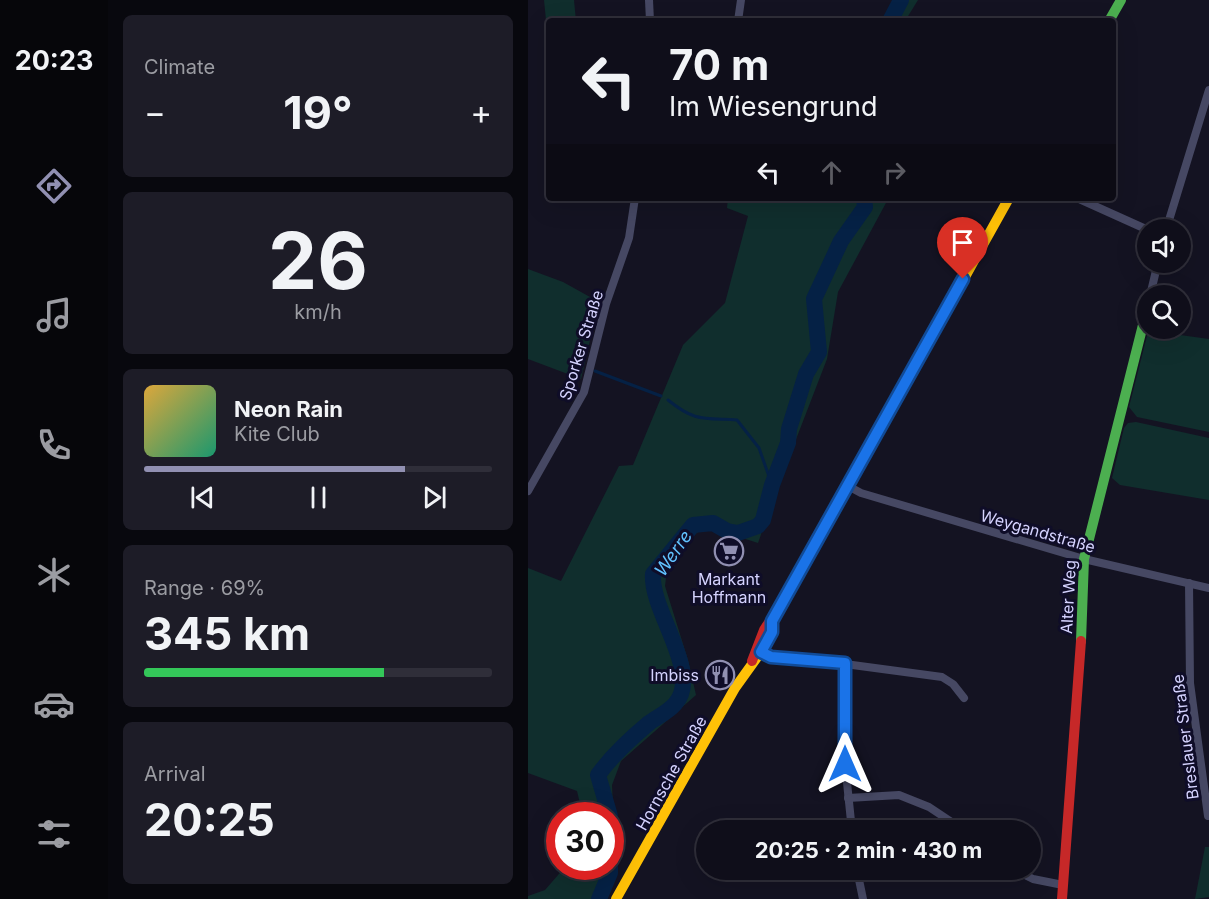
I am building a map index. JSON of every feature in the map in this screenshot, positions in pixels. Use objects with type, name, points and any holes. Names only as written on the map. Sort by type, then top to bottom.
[{"type":"main road","points":[[1111,18],[1121,0]]},
{"type":"main road","name":"Hornsche Straße","points":[[616,899],[752,661],[772,621],[1007,201]]},
{"type":"main road","name":"Alter Weg","points":[[1062,899],[1083,612],[1084,559],[1139,339]]},
{"type":"street","points":[[649,0],[650,18]]},
{"type":"street","points":[[738,18],[741,0]]},
{"type":"street","points":[[1169,219],[1209,90]]},
{"type":"street","name":"Sporker Straße","points":[[528,491],[584,392],[606,304],[630,238],[635,201]]},
{"type":"street","points":[[1084,201],[1137,225]]},
{"type":"street","name":"Weygandstraße","points":[[848,486],[861,493],[1084,559],[1209,588]]},
{"type":"street","name":"Breslauer Straße","points":[[1189,583],[1190,683],[1208,816]]},
{"type":"street","points":[[758,650],[771,657],[845,663],[942,677],[953,684],[964,698]]},
{"type":"street","points":[[845,663],[845,764],[851,820]]},
{"type":"street","points":[[848,798],[899,795],[929,807],[948,820]]},
{"type":"street","points":[[859,880],[863,899]]},
{"type":"street","points":[[1038,880],[1063,885]]},
{"type":"green space","points":[[544,0],[574,0],[576,18],[546,18],[546,20]]},
{"type":"green space","points":[[893,0],[918,0],[907,18],[884,18]]},
{"type":"green space","points":[[728,201],[887,201],[838,292],[827,359],[778,486],[770,483],[777,488],[758,543],[730,534],[703,529],[680,544],[667,570],[665,586],[688,660],[696,695],[621,761],[612,785],[613,802],[580,802],[577,791],[528,773],[528,568],[561,581],[619,466],[633,465],[683,345],[725,303],[748,216],[727,208]]},
{"type":"green space","points":[[528,269],[563,282],[599,302],[581,379],[528,359]]},
{"type":"green space","points":[[1191,337],[1209,339],[1209,432],[1137,417],[1129,407],[1146,339],[1191,339]]},
{"type":"green space","points":[[1136,422],[1209,438],[1209,500],[1120,485],[1112,478],[1124,428],[1128,423]]},
{"type":"green space","points":[[1205,847],[1209,847],[1209,897],[1195,899]]},
{"type":"green space","points":[[554,880],[614,880],[603,899],[528,899],[528,896],[545,890]]},
{"type":"waterway","name":"Werre","points":[[892,18],[901,0]]},
{"type":"waterway","name":"Werre","points":[[606,802],[598,775],[635,735],[672,707],[682,691],[683,676],[680,659],[659,606],[653,574],[693,525],[713,523],[727,531],[738,533],[758,526],[763,520],[772,485],[788,443],[789,429],[806,374],[819,352],[814,299],[841,241],[865,207],[864,201]]},
{"type":"waterway","points":[[595,371],[661,396]]},
{"type":"waterway","points":[[668,400],[685,412],[700,418],[737,420],[759,448],[772,485]]},
{"type":"waterway","name":"Werre","points":[[599,899],[607,880]]},
{"type":"traffic: fast","points":[[1111,18],[1121,0]]},
{"type":"traffic: fast","points":[[1081,641],[1084,559],[1139,339]]},
{"type":"traffic: slow","points":[[956,293],[1007,201]]},
{"type":"traffic: slow","points":[[616,899],[735,688],[763,649],[772,624]]},
{"type":"traffic: jam","points":[[752,661],[764,630],[796,581],[956,293]]},
{"type":"traffic: jam","points":[[1062,899],[1081,641]]},
{"type":"place","name":"Markant Hoffmann","points":[[729,551]]},
{"type":"place","name":"Imbiss","points":[[720,675]]},
{"type":"route","points":[[845,764],[845,663],[771,657],[761,652],[772,632],[772,621],[963,279]]}]
